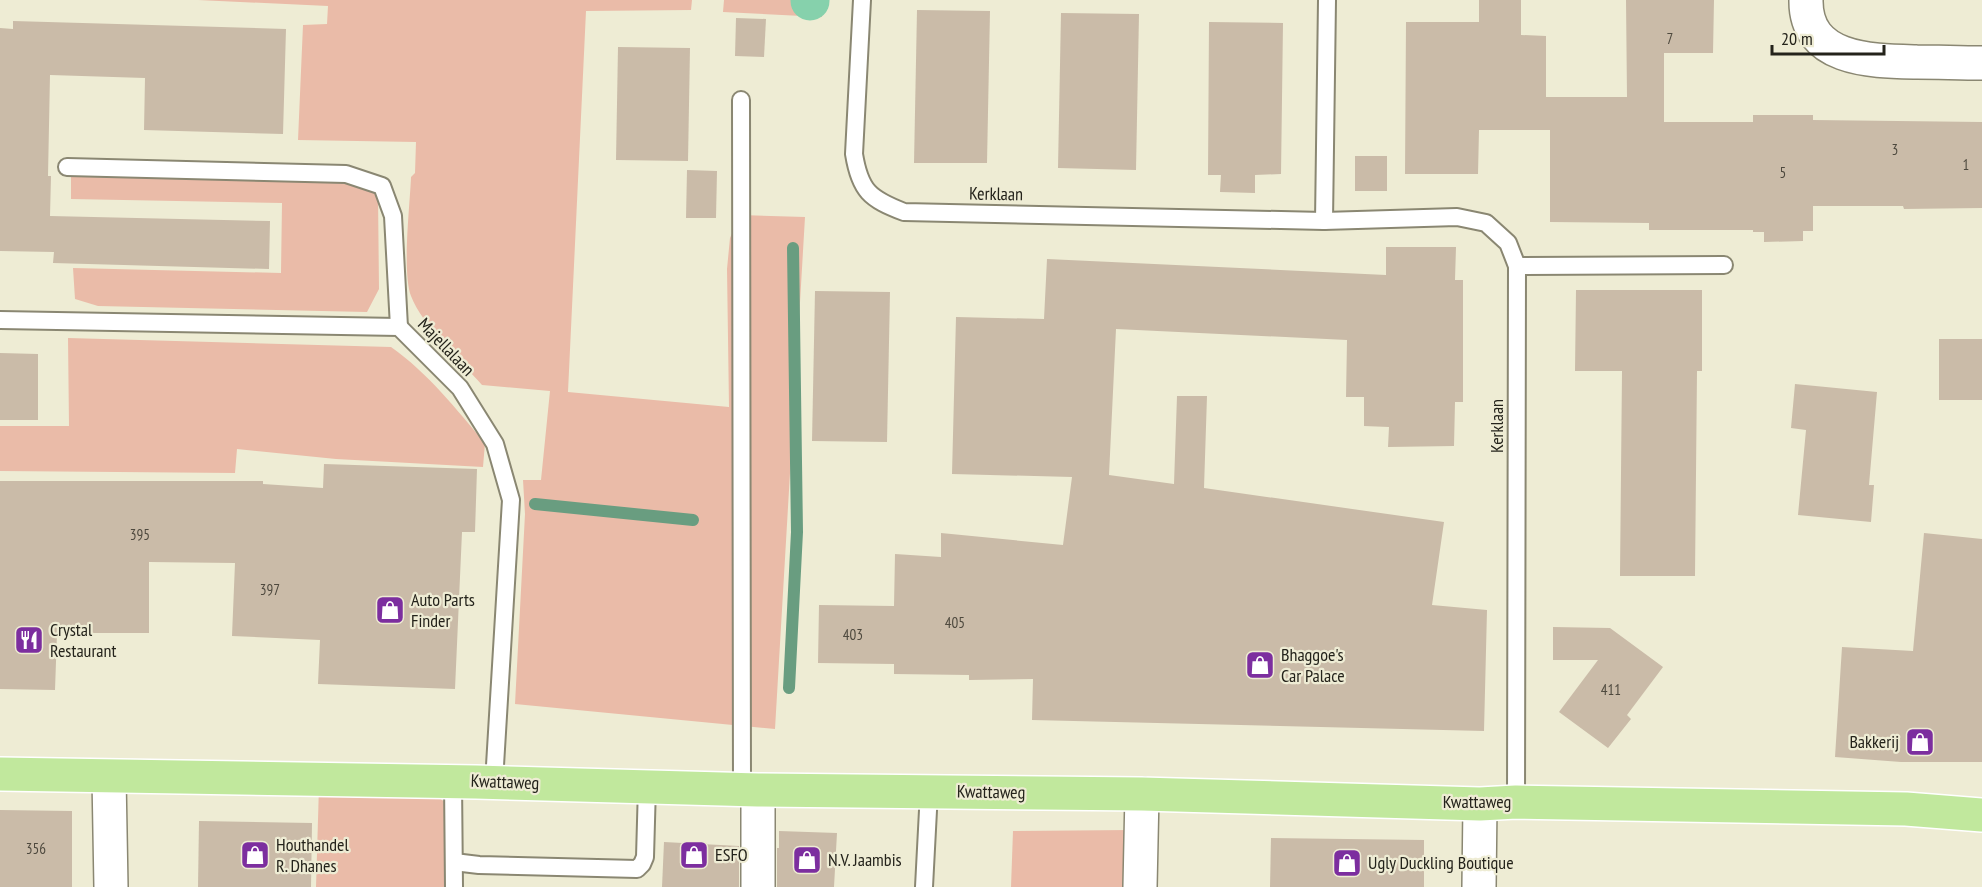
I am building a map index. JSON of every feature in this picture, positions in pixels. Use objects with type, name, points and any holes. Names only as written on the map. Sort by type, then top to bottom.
[{"type":"main road","name":"Kwattaweg","points":[[0,774],[453,781],[750,789],[1142,794],[1480,804],[1516,802],[1906,809],[1982,815]]},
{"type":"street","points":[[1806,0],[1806,11],[1813,31],[1828,46],[1848,57],[1875,61],[1982,63]]},
{"type":"street","points":[[109,777],[111,887]]},
{"type":"street","points":[[750,789],[758,887]]},
{"type":"street","points":[[1140,887],[1142,794]]},
{"type":"street","points":[[1479,887],[1480,804]]},
{"type":"lane","name":"Kerklaan","points":[[862,0],[854,154],[857,174],[867,192],[883,204],[904,212],[1324,221],[1457,217],[1486,223],[1508,243],[1517,266],[1516,802]]},
{"type":"lane","points":[[1324,221],[1327,0]]},
{"type":"lane","points":[[741,100],[750,789]]},
{"type":"lane","points":[[68,167],[346,174],[382,186],[393,216],[399,327]]},
{"type":"lane","points":[[1517,266],[1724,265]]},
{"type":"lane","name":"Majellalaan","points":[[0,320],[399,327],[460,388],[495,444],[511,500],[494,782]]},
{"type":"lane","points":[[453,781],[454,887]]},
{"type":"lane","points":[[454,862],[479,865],[637,869],[645,857],[646,786]]},
{"type":"lane","points":[[924,887],[929,791]]},
{"type":"shaded area","points":[[198,0],[692,0],[691,10],[586,11],[568,392],[729,407],[727,269],[730,238],[740,215],[805,217],[775,729],[515,704],[525,514],[523,480],[541,480],[550,391],[482,385],[433,331],[416,307],[408,285],[407,238],[411,177],[415,173],[416,142],[298,140],[303,25],[327,24],[328,6]]},
{"type":"shaded area","points":[[724,0],[823,0],[822,17],[723,12]]},
{"type":"shaded area","points":[[71,175],[324,179],[359,186],[378,195],[379,289],[367,312],[98,306],[75,299],[73,268],[281,273],[282,203],[71,199]]},
{"type":"shaded area","points":[[68,338],[391,347],[429,380],[485,443],[483,467],[336,459],[237,449],[235,473],[0,471],[0,426],[69,426]]},
{"type":"shaded area","points":[[319,786],[427,788],[447,804],[456,887],[316,887]]},
{"type":"shaded area","points":[[1131,830],[1130,887],[1011,887],[1013,831]]},
{"type":"building","points":[[1479,0],[1521,0],[1521,35],[1546,36],[1546,97],[1627,97],[1626,0],[1714,0],[1713,53],[1664,53],[1664,122],[1753,122],[1753,115],[1813,115],[1813,120],[1982,122],[1982,208],[1904,209],[1903,206],[1813,206],[1813,231],[1803,231],[1803,241],[1764,242],[1764,232],[1753,232],[1753,230],[1649,230],[1649,223],[1550,222],[1550,130],[1479,130],[1478,174],[1405,174],[1406,22],[1479,22]]},
{"type":"building","points":[[917,10],[990,11],[987,163],[914,163]]},
{"type":"building","points":[[1061,13],[1139,14],[1136,170],[1058,168]]},
{"type":"building","points":[[736,18],[766,19],[764,57],[735,56]]},
{"type":"building","points":[[13,21],[286,29],[283,134],[144,130],[145,78],[50,75],[48,176],[51,176],[50,216],[270,221],[269,269],[53,263],[54,252],[0,251],[0,28],[13,29]]},
{"type":"building","points":[[1209,22],[1283,23],[1281,174],[1255,175],[1255,193],[1220,192],[1221,175],[1208,175]]},
{"type":"building","points":[[618,47],[690,48],[688,161],[616,160]]},
{"type":"building","points":[[1355,156],[1387,156],[1387,191],[1355,191]]},
{"type":"building","points":[[687,170],[717,171],[716,218],[686,218]]},
{"type":"building","points":[[1386,247],[1456,247],[1455,280],[1463,280],[1463,402],[1455,402],[1454,446],[1388,447],[1389,427],[1364,426],[1364,397],[1346,397],[1347,340],[1116,329],[1109,475],[1174,484],[1177,396],[1207,396],[1204,488],[1444,522],[1432,605],[1487,610],[1484,731],[1032,720],[1033,679],[969,680],[969,675],[894,674],[894,664],[818,663],[819,605],[894,606],[895,554],[941,557],[941,533],[1063,545],[1072,477],[952,474],[956,317],[1044,319],[1047,259],[1386,275]]},
{"type":"building","points":[[1576,290],[1702,290],[1702,371],[1697,371],[1695,576],[1620,576],[1622,371],[1575,371]]},
{"type":"building","points":[[815,291],[890,292],[887,442],[812,441]]},
{"type":"building","points":[[1939,339],[1982,339],[1982,400],[1939,400]]},
{"type":"building","points":[[0,353],[38,354],[38,420],[0,420]]},
{"type":"building","points":[[1795,384],[1877,392],[1869,485],[1874,485],[1871,522],[1798,515],[1806,430],[1791,428]]},
{"type":"building","points":[[324,464],[477,469],[475,532],[462,532],[455,689],[318,684],[320,640],[232,636],[235,563],[149,562],[149,633],[57,633],[55,690],[0,689],[0,481],[263,481],[263,484],[323,488]]},
{"type":"building","points":[[1924,533],[1982,539],[1982,762],[1901,762],[1835,757],[1842,647],[1913,651]]},
{"type":"building","points":[[1553,627],[1610,628],[1663,667],[1627,715],[1631,719],[1608,748],[1559,712],[1598,660],[1553,660]]},
{"type":"building","points":[[0,810],[72,811],[72,887],[0,887]]},
{"type":"building","name":"Houthandel R. Dhanes","points":[[199,821],[312,823],[311,887],[198,887]]},
{"type":"building","name":"N.V. Jaambis","points":[[779,831],[837,833],[834,887],[777,887]]},
{"type":"building","name":"Ugly Duckling Boutique","points":[[1271,838],[1424,840],[1424,887],[1270,887]]},
{"type":"building","points":[[664,842],[739,846],[739,887],[662,887]]},
{"type":"waterway","points":[[789,688],[797,532],[793,248]]},
{"type":"waterway","points":[[535,504],[693,520]]},
{"type":"place","name":"Auto Parts Finder","points":[[390,610]]},
{"type":"place","name":"Crystal Restaurant","points":[[29,640]]},
{"type":"place","name":"Bhaggoe's Car Palace","points":[[1260,665]]},
{"type":"place","name":"Bakkerij","points":[[1920,742]]},
{"type":"place","name":"Houthandel R. Dhanes","points":[[255,855]]},
{"type":"place","name":"ESFO","points":[[694,855]]},
{"type":"place","name":"N.V. Jaambis","points":[[807,860]]},
{"type":"place","name":"Ugly Duckling Boutique","points":[[1347,863]]}]
